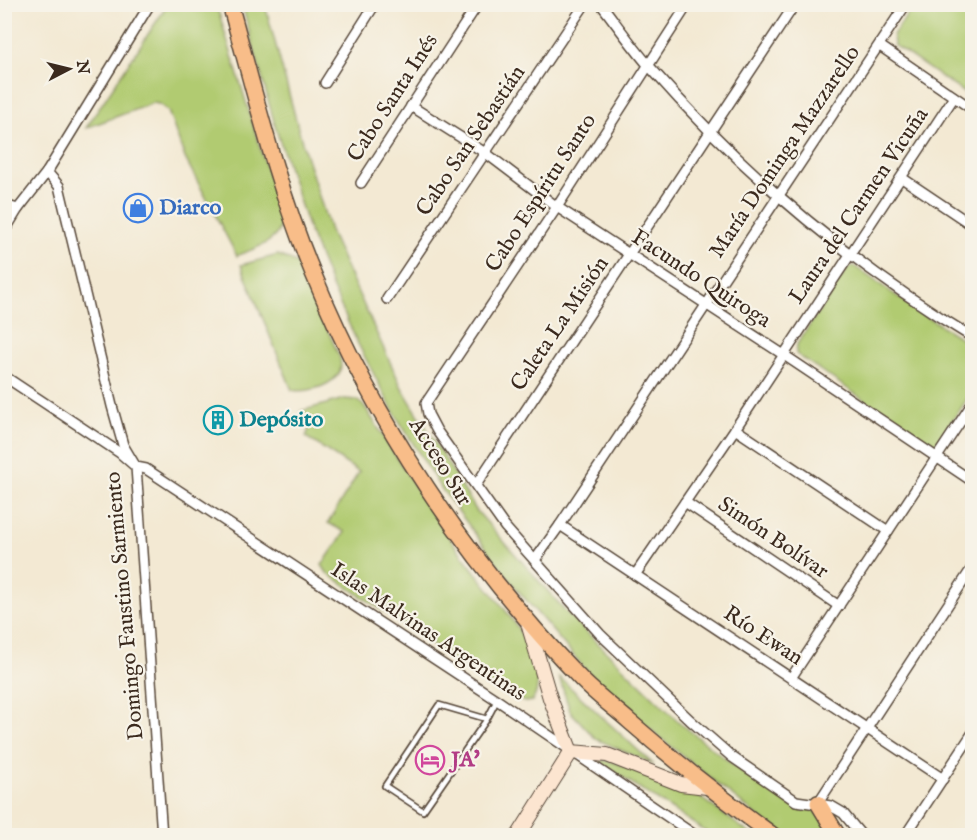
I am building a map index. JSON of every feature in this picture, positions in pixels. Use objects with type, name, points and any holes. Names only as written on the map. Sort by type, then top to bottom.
[{"type":"main road","name":"Acceso Sur","points":[[230,4],[276,170],[299,238],[329,312],[367,387],[420,476],[478,560],[526,620],[581,679],[707,787],[774,836]]},
{"type":"main road","points":[[818,802],[838,836]]},
{"type":"street","points":[[4,232],[18,209],[47,172],[150,4]]},
{"type":"street","points":[[325,83],[375,4]]},
{"type":"street","name":"Cabo Santa Inés","points":[[361,183],[478,4]]},
{"type":"street","name":"Cabo San Sebastián","points":[[387,299],[487,154],[585,4]]},
{"type":"street","points":[[601,4],[647,64],[711,133],[779,197],[926,309],[972,337]]},
{"type":"street","name":"Cabo Espíritu Santo","points":[[476,485],[437,431],[428,414],[426,403],[557,207],[647,64],[688,4]]},
{"type":"street","name":"Caleta La Misión","points":[[476,485],[795,4]]},
{"type":"street","name":"María Dominga Mazzarello","points":[[535,560],[906,4]]},
{"type":"street","points":[[880,46],[972,109]]},
{"type":"street","name":"Laura del Carmen Vicuña","points":[[635,575],[735,429],[954,97]]},
{"type":"street","name":"Facundo Quiroga","points":[[411,106],[487,154],[557,207],[972,481]]},
{"type":"street","name":"Domingo Faustino Sarmiento","points":[[47,172],[59,186],[112,406],[123,445],[136,467],[162,836]]},
{"type":"street","points":[[902,178],[972,225]]},
{"type":"street","points":[[4,205],[18,209]]},
{"type":"street","name":"Islas Malvinas Argentinas","points":[[4,376],[120,453],[136,467],[146,469],[497,700],[696,836]]},
{"type":"street","points":[[791,678],[972,404]]},
{"type":"street","points":[[735,429],[888,531]]},
{"type":"street","points":[[476,485],[505,527],[600,634],[732,758],[796,801],[818,802],[843,813],[862,836]]},
{"type":"street","name":"Simón Bolívar","points":[[685,502],[838,606]]},
{"type":"street","name":"Río Ewan","points":[[560,525],[943,779]]},
{"type":"street","points":[[818,802],[972,568]]},
{"type":"street","points":[[526,620],[550,698],[571,752]]},
{"type":"street","points":[[905,836],[972,734]]},
{"type":"street","points":[[571,752],[607,755],[681,784],[707,787]]},
{"type":"street","points":[[518,836],[571,752]]},
{"type":"lane","points":[[487,719],[439,705],[385,786],[423,811],[487,719],[497,700]]},
{"type":"green space","points":[[168,4],[213,5],[219,13],[281,217],[280,226],[273,238],[260,247],[237,256],[185,158],[168,111],[159,104],[153,103],[86,128]]},
{"type":"green space","points":[[242,5],[265,5],[302,142],[331,234],[402,388],[476,510],[569,615],[680,723],[746,775],[777,796],[813,809],[832,835],[785,835],[766,823],[598,684],[515,587],[438,484],[393,411],[357,342],[329,280],[309,230],[276,129]]},
{"type":"green space","points":[[914,5],[972,5],[972,98],[894,45],[893,35]]},
{"type":"green space","points":[[278,255],[296,263],[302,272],[340,358],[339,374],[333,380],[316,388],[303,391],[292,390],[241,265]]},
{"type":"green space","points":[[854,266],[972,345],[972,392],[937,444],[930,444],[796,354],[797,344],[848,268]]},
{"type":"green space","points":[[344,399],[357,400],[365,407],[437,520],[521,633],[537,673],[537,688],[532,701],[525,702],[511,697],[327,573],[322,565],[345,532],[328,523],[359,472],[306,437],[309,429],[301,411]]},
{"type":"green space","points":[[559,677],[653,764],[596,739],[570,711]]},
{"type":"green space","points":[[595,759],[614,762],[691,791],[752,835],[711,835]]},
{"type":"place","name":"Diarco","points":[[138,208]]},
{"type":"place","name":"Depósito","points":[[218,420]]},
{"type":"place","name":"JA'","points":[[430,760]]}]
